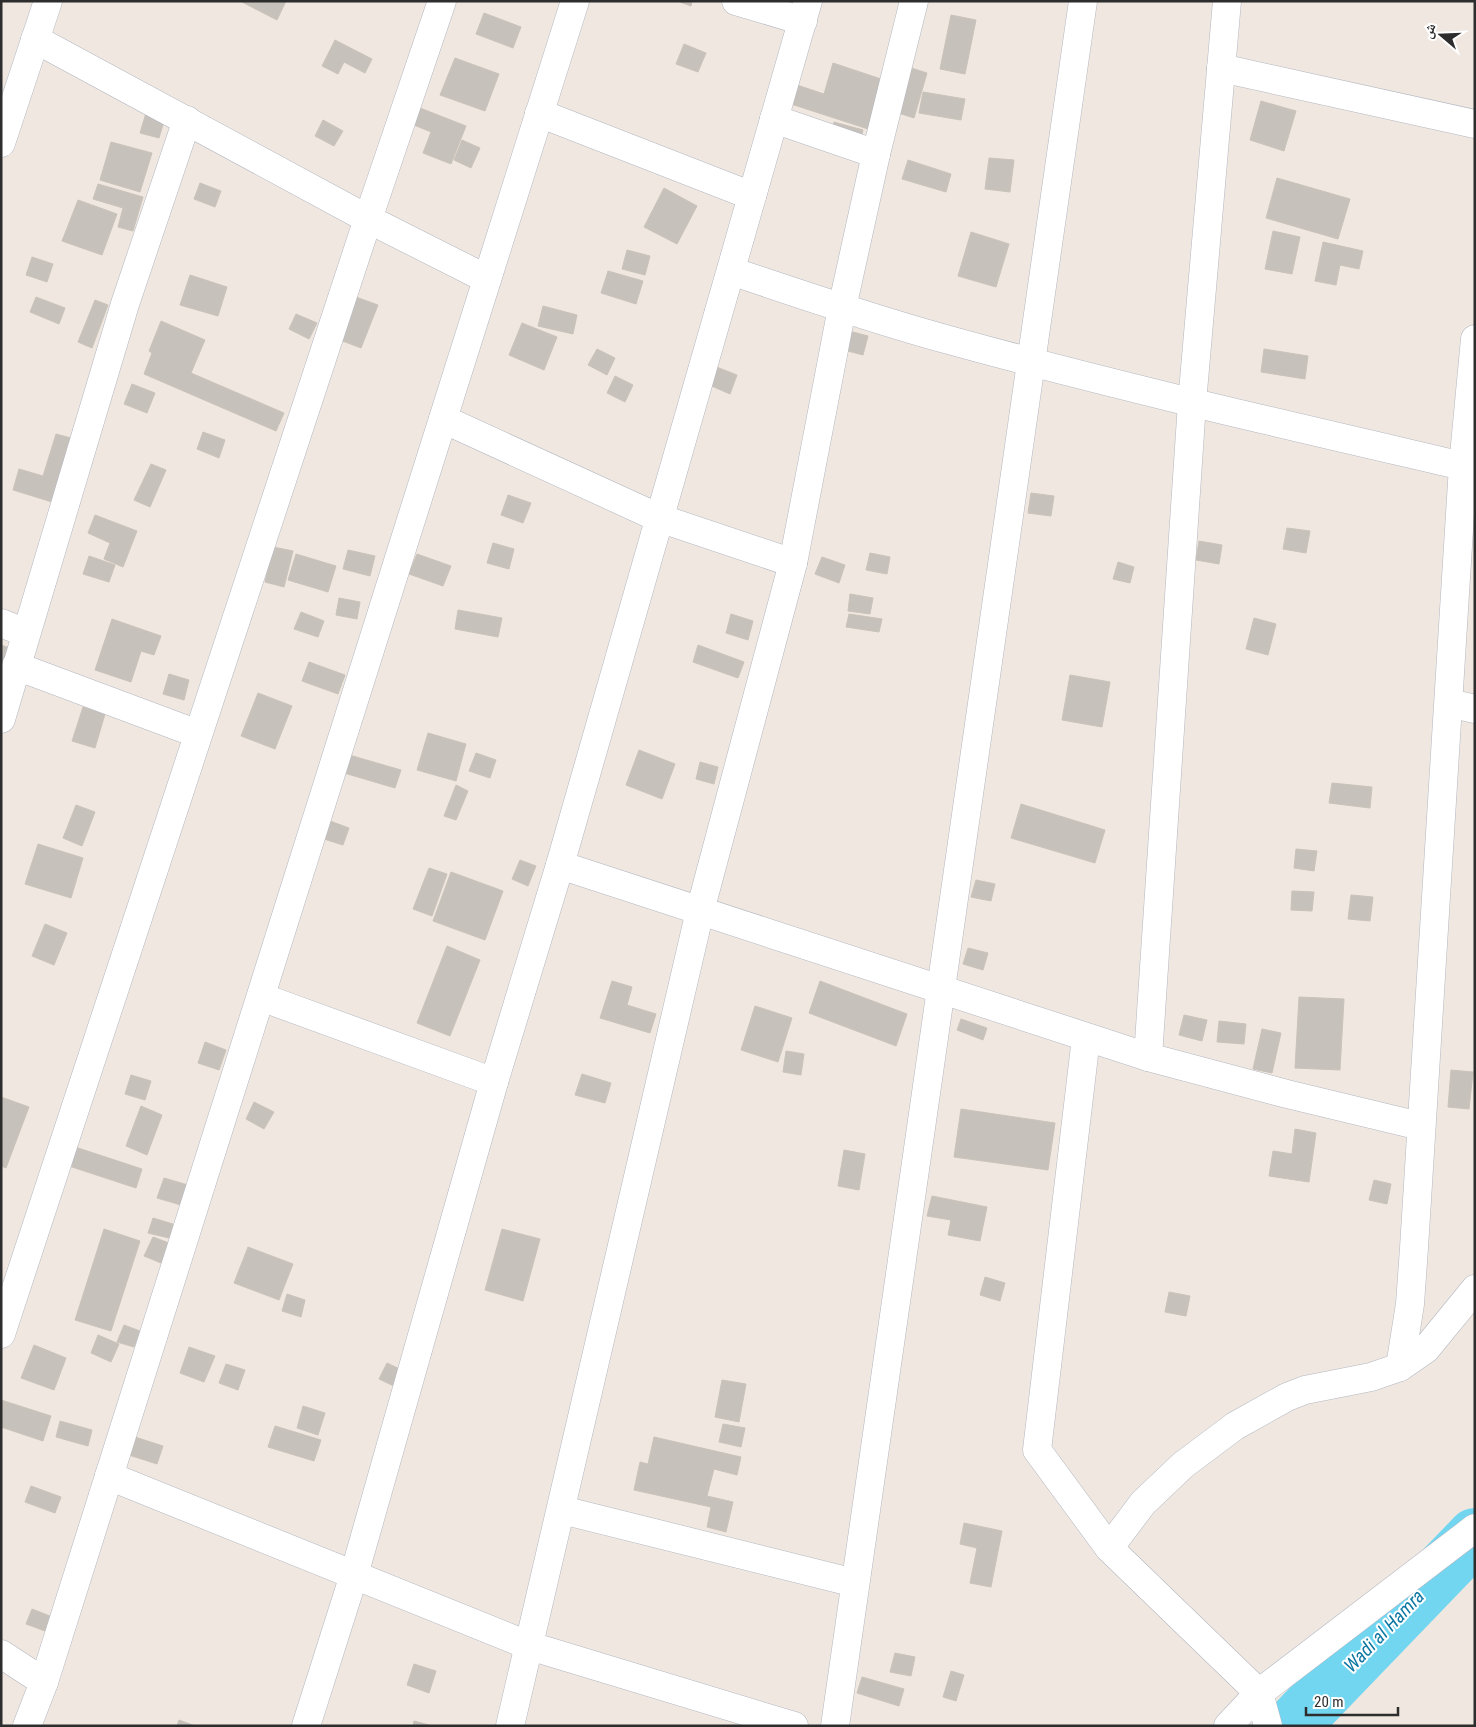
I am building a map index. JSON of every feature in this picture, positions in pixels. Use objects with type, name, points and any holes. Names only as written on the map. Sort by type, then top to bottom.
[{"type":"street","points":[[1,143],[48,1]]},
{"type":"street","points":[[1,1334],[368,219],[442,1]]},
{"type":"street","points":[[27,1726],[44,1682],[262,997],[575,1]]},
{"type":"street","points":[[306,1726],[354,1575],[494,1082],[560,865],[806,11],[736,1]]},
{"type":"street","points":[[510,1726],[562,1510],[700,911],[793,562],[842,308],[876,154],[914,1]]},
{"type":"street","points":[[835,1726],[1083,1]]},
{"type":"street","points":[[1148,1057],[1192,403],[1227,1]]},
{"type":"street","points":[[35,39],[368,219],[487,280]]},
{"type":"street","points":[[1221,68],[1475,124]]},
{"type":"street","points":[[539,113],[752,196]]},
{"type":"street","points":[[774,119],[876,154]]},
{"type":"street","points":[[1,719],[16,666],[14,628],[187,120]]},
{"type":"street","points":[[731,271],[842,308],[1031,362],[1192,403],[1464,466]]},
{"type":"street","points":[[1400,1367],[1410,1304],[1420,1126],[1462,706],[1464,466],[1475,339]]},
{"type":"street","points":[[443,419],[659,518],[793,562]]},
{"type":"street","points":[[16,666],[198,734]]},
{"type":"street","points":[[560,865],[1148,1057],[1287,1094],[1420,1126]]},
{"type":"street","points":[[262,997],[494,1082]]},
{"type":"street","points":[[1086,1038],[1037,1450],[1109,1548],[1259,1693],[1268,1726]]},
{"type":"street","points":[[1109,1548],[1143,1502],[1183,1465],[1235,1426],[1305,1390],[1371,1377],[1400,1367],[1426,1349],[1475,1289]]},
{"type":"street","points":[[108,1476],[530,1646],[794,1726]]},
{"type":"street","points":[[562,1510],[855,1583]]},
{"type":"street","points":[[1228,1726],[1259,1693],[1475,1528]]},
{"type":"street","points":[[1,1654],[44,1682]]},
{"type":"building","points":[[240,1],[286,1],[277,20]]},
{"type":"building","points":[[677,1],[692,1],[691,6]]},
{"type":"building","points":[[484,13],[521,27],[513,48],[476,34]]},
{"type":"building","points":[[951,15],[976,20],[965,74],[940,69]]},
{"type":"building","points":[[335,40],[372,59],[365,73],[344,62],[338,74],[322,66]]},
{"type":"building","points":[[684,44],[706,53],[698,72],[676,64]]},
{"type":"building","points":[[455,58],[499,74],[485,111],[440,95]]},
{"type":"building","points":[[833,63],[884,80],[868,129],[788,103],[794,84],[824,94]]},
{"type":"building","points":[[905,66],[927,73],[914,118],[892,111]]},
{"type":"building","points":[[923,92],[965,99],[961,120],[919,113]]},
{"type":"building","points":[[1261,101],[1296,111],[1284,151],[1250,140]]},
{"type":"building","points":[[420,108],[466,126],[451,164],[423,153],[431,132],[414,125]]},
{"type":"building","points":[[146,113],[165,118],[159,138],[140,133]]},
{"type":"building","points":[[323,120],[343,131],[334,146],[315,136]]},
{"type":"building","points":[[834,122],[863,130],[860,143],[831,134]]},
{"type":"building","points":[[462,140],[480,148],[471,168],[454,160]]},
{"type":"building","points":[[111,142],[152,153],[140,192],[100,180]]},
{"type":"building","points":[[989,158],[1014,160],[1010,192],[985,189]]},
{"type":"building","points":[[908,160],[951,174],[946,192],[902,179]]},
{"type":"building","points":[[1277,178],[1350,199],[1338,239],[1266,218]]},
{"type":"building","points":[[200,183],[221,191],[215,207],[194,199]]},
{"type":"building","points":[[98,184],[143,197],[133,231],[118,227],[123,208],[93,199]]},
{"type":"building","points":[[664,188],[697,206],[677,244],[644,227]]},
{"type":"building","points":[[78,200],[117,214],[102,255],[62,241]]},
{"type":"building","points":[[1273,231],[1300,237],[1292,274],[1265,269]]},
{"type":"building","points":[[971,232],[1009,244],[996,287],[958,276]]},
{"type":"building","points":[[1323,242],[1363,251],[1359,269],[1340,265],[1336,285],[1315,281]]},
{"type":"building","points":[[627,250],[650,256],[645,275],[622,269]]},
{"type":"building","points":[[32,257],[53,264],[47,282],[26,275]]},
{"type":"building","points":[[608,271],[643,281],[636,304],[601,293]]},
{"type":"building","points":[[190,275],[227,287],[218,316],[180,305]]},
{"type":"building","points":[[36,297],[65,308],[59,324],[30,312]]},
{"type":"building","points":[[356,297],[378,305],[361,348],[340,340]]},
{"type":"building","points":[[95,300],[108,305],[92,348],[78,342]]},
{"type":"building","points":[[543,306],[577,315],[573,334],[538,326]]},
{"type":"building","points":[[296,314],[317,323],[309,339],[289,329]]},
{"type":"building","points":[[161,321],[205,340],[191,373],[284,413],[276,431],[144,374],[152,353],[149,351]]},
{"type":"building","points":[[522,323],[557,337],[544,370],[509,355]]},
{"type":"building","points":[[849,331],[868,336],[863,355],[844,350]]},
{"type":"building","points":[[597,349],[615,358],[607,375],[588,365]]},
{"type":"building","points":[[1264,349],[1308,356],[1305,379],[1261,372]]},
{"type":"building","points":[[714,366],[737,375],[730,394],[707,384]]},
{"type":"building","points":[[615,376],[633,385],[625,402],[607,393]]},
{"type":"building","points":[[132,384],[155,393],[147,413],[124,404]]},
{"type":"building","points":[[203,432],[225,440],[219,458],[197,449]]},
{"type":"building","points":[[56,434],[71,438],[52,502],[13,490],[19,469],[43,476]]},
{"type":"building","points":[[151,464],[166,470],[150,507],[134,500]]},
{"type":"building","points":[[1031,493],[1054,496],[1051,516],[1028,513]]},
{"type":"building","points":[[508,495],[531,503],[523,523],[501,515]]},
{"type":"building","points":[[95,515],[137,531],[123,567],[104,559],[110,543],[88,533]]},
{"type":"building","points":[[1287,528],[1310,531],[1306,553],[1283,549]]},
{"type":"building","points":[[1199,541],[1222,545],[1219,564],[1196,560]]},
{"type":"building","points":[[493,543],[514,549],[509,569],[487,563]]},
{"type":"building","points":[[273,547],[293,551],[284,587],[265,582]]},
{"type":"building","points":[[348,550],[375,556],[370,576],[343,569]]},
{"type":"building","points":[[870,553],[890,557],[887,574],[866,570]]},
{"type":"building","points":[[296,554],[336,566],[328,592],[288,580]]},
{"type":"building","points":[[417,554],[451,566],[443,586],[409,574]]},
{"type":"building","points":[[89,556],[115,565],[109,582],[83,574]]},
{"type":"building","points":[[822,557],[845,565],[839,583],[815,574]]},
{"type":"building","points":[[1118,562],[1134,567],[1130,583],[1113,579]]},
{"type":"building","points":[[850,594],[873,598],[870,614],[848,611]]},
{"type":"building","points":[[339,598],[360,602],[357,619],[336,615]]},
{"type":"building","points":[[458,610],[502,618],[498,637],[455,629]]},
{"type":"building","points":[[301,612],[324,621],[318,637],[294,629]]},
{"type":"building","points":[[731,614],[753,621],[748,640],[726,633]]},
{"type":"building","points":[[849,614],[882,619],[879,632],[846,627]]},
{"type":"building","points":[[1254,618],[1276,624],[1268,655],[1246,649]]},
{"type":"building","points":[[112,619],[161,636],[154,655],[141,651],[131,682],[95,670]]},
{"type":"building","points":[[1,645],[10,648],[1,670]]},
{"type":"building","points":[[698,645],[744,662],[738,678],[693,662]]},
{"type":"building","points":[[309,662],[345,675],[338,694],[302,681]]},
{"type":"building","points":[[169,674],[189,680],[184,700],[163,694]]},
{"type":"building","points":[[1070,675],[1110,682],[1102,727],[1062,720]]},
{"type":"building","points":[[258,693],[292,706],[275,749],[241,736]]},
{"type":"building","points":[[83,707],[105,714],[95,748],[72,741]]},
{"type":"building","points":[[428,733],[466,744],[456,781],[417,770]]},
{"type":"building","points":[[639,750],[675,764],[662,799],[626,785]]},
{"type":"building","points":[[339,752],[401,770],[395,788],[334,770]]},
{"type":"building","points":[[476,753],[496,760],[490,778],[469,771]]},
{"type":"building","points":[[700,762],[718,767],[714,784],[696,779]]},
{"type":"building","points":[[1332,783],[1372,787],[1370,808],[1329,803]]},
{"type":"building","points":[[456,785],[468,791],[456,820],[444,816]]},
{"type":"building","points":[[1021,804],[1105,830],[1095,863],[1011,838]]},
{"type":"building","points":[[76,805],[95,812],[82,846],[63,838]]},
{"type":"building","points":[[330,821],[349,828],[343,845],[324,839]]},
{"type":"building","points":[[38,844],[83,858],[71,898],[25,884]]},
{"type":"building","points":[[1296,849],[1317,851],[1314,871],[1294,868]]},
{"type":"building","points":[[520,860],[536,866],[528,886],[512,879]]},
{"type":"building","points":[[429,868],[447,874],[432,916],[413,909]]},
{"type":"building","points":[[451,872],[503,891],[485,940],[433,921]]},
{"type":"building","points":[[976,880],[995,884],[991,901],[971,897]]},
{"type":"building","points":[[1292,891],[1314,892],[1312,911],[1291,910]]},
{"type":"building","points":[[1351,895],[1373,897],[1370,921],[1348,919]]},
{"type":"building","points":[[45,924],[67,933],[54,965],[32,956]]},
{"type":"building","points":[[447,946],[480,960],[450,1036],[417,1023]]},
{"type":"building","points":[[968,948],[988,953],[983,970],[963,964]]},
{"type":"building","points":[[612,981],[632,987],[627,1005],[656,1014],[650,1033],[600,1018]]},
{"type":"building","points":[[820,981],[907,1014],[896,1046],[809,1013]]},
{"type":"building","points":[[1299,997],[1344,999],[1340,1070],[1295,1068]]},
{"type":"building","points":[[755,1006],[792,1018],[778,1062],[741,1050]]},
{"type":"building","points":[[1184,1015],[1207,1020],[1202,1041],[1179,1035]]},
{"type":"building","points":[[961,1019],[987,1028],[983,1040],[957,1030]]},
{"type":"building","points":[[1219,1021],[1246,1024],[1244,1044],[1217,1042]]},
{"type":"building","points":[[1262,1029],[1281,1033],[1272,1073],[1253,1069]]},
{"type":"building","points":[[205,1042],[226,1050],[219,1070],[198,1063]]},
{"type":"building","points":[[786,1051],[804,1054],[801,1075],[783,1072]]},
{"type":"building","points":[[1451,1070],[1473,1072],[1469,1109],[1448,1107]]},
{"type":"building","points":[[582,1074],[611,1083],[605,1103],[575,1095]]},
{"type":"building","points":[[131,1075],[151,1081],[145,1100],[125,1094]]},
{"type":"building","points":[[1,1097],[29,1107],[6,1168],[1,1166]]},
{"type":"building","points":[[254,1102],[274,1112],[264,1129],[246,1119]]},
{"type":"building","points":[[141,1106],[162,1115],[147,1155],[126,1146]]},
{"type":"building","points":[[961,1109],[1055,1123],[1048,1170],[954,1157]]},
{"type":"building","points":[[1295,1129],[1316,1133],[1309,1182],[1269,1176],[1273,1151],[1292,1154]]},
{"type":"building","points":[[72,1146],[142,1169],[136,1188],[66,1165]]},
{"type":"building","points":[[844,1150],[865,1154],[859,1190],[838,1186]]},
{"type":"building","points":[[164,1178],[188,1185],[181,1205],[157,1198]]},
{"type":"building","points":[[1374,1180],[1391,1184],[1387,1204],[1369,1200]]},
{"type":"building","points":[[932,1196],[987,1207],[980,1241],[948,1235],[951,1220],[927,1216]]},
{"type":"building","points":[[153,1218],[173,1224],[169,1238],[148,1233]]},
{"type":"building","points":[[104,1229],[140,1241],[111,1331],[75,1320]]},
{"type":"building","points":[[502,1229],[540,1239],[523,1301],[485,1290]]},
{"type":"building","points":[[153,1237],[169,1243],[161,1263],[144,1256]]},
{"type":"building","points":[[248,1247],[293,1264],[279,1300],[234,1283]]},
{"type":"building","points":[[985,1277],[1005,1283],[1000,1301],[980,1295]]},
{"type":"building","points":[[1169,1292],[1190,1296],[1186,1316],[1165,1312]]},
{"type":"building","points":[[287,1294],[305,1300],[301,1317],[282,1311]]},
{"type":"building","points":[[124,1325],[140,1331],[134,1347],[117,1342]]},
{"type":"building","points":[[98,1335],[119,1344],[111,1362],[91,1353]]},
{"type":"building","points":[[34,1345],[66,1358],[54,1390],[21,1378]]},
{"type":"building","points":[[189,1347],[215,1356],[204,1382],[180,1373]]},
{"type":"building","points":[[387,1363],[406,1372],[398,1388],[379,1379]]},
{"type":"building","points":[[226,1364],[245,1370],[238,1390],[219,1383]]},
{"type":"building","points":[[722,1380],[746,1384],[739,1422],[715,1417]]},
{"type":"building","points":[[1,1400],[51,1416],[43,1441],[1,1427]]},
{"type":"building","points":[[303,1406],[325,1413],[318,1435],[297,1428]]},
{"type":"building","points":[[60,1421],[92,1430],[88,1446],[56,1437]]},
{"type":"building","points":[[723,1424],[745,1428],[741,1447],[719,1442]]},
{"type":"building","points":[[275,1426],[321,1440],[314,1461],[268,1447]]},
{"type":"building","points":[[135,1437],[163,1446],[157,1464],[129,1455]]},
{"type":"building","points":[[654,1437],[741,1457],[737,1475],[714,1469],[707,1496],[733,1502],[726,1532],[707,1527],[711,1507],[634,1490],[640,1462],[648,1464]]},
{"type":"building","points":[[31,1486],[61,1497],[55,1513],[25,1502]]},
{"type":"building","points":[[964,1523],[1002,1531],[991,1587],[970,1583],[977,1548],[960,1544]]},
{"type":"building","points":[[32,1609],[50,1616],[45,1631],[26,1624]]},
{"type":"building","points":[[895,1653],[915,1657],[911,1676],[890,1672]]},
{"type":"building","points":[[414,1664],[436,1671],[429,1693],[407,1685]]},
{"type":"building","points":[[951,1671],[964,1675],[956,1701],[943,1697]]},
{"type":"building","points":[[862,1677],[904,1689],[899,1706],[857,1693]]},
{"type":"building","points":[[179,1720],[195,1726],[177,1726]]},
{"type":"building","points":[[414,1721],[433,1726],[413,1726]]},
{"type":"waterway","name":"Wadi al Hamra","points":[[1292,1726],[1475,1536]]}]
